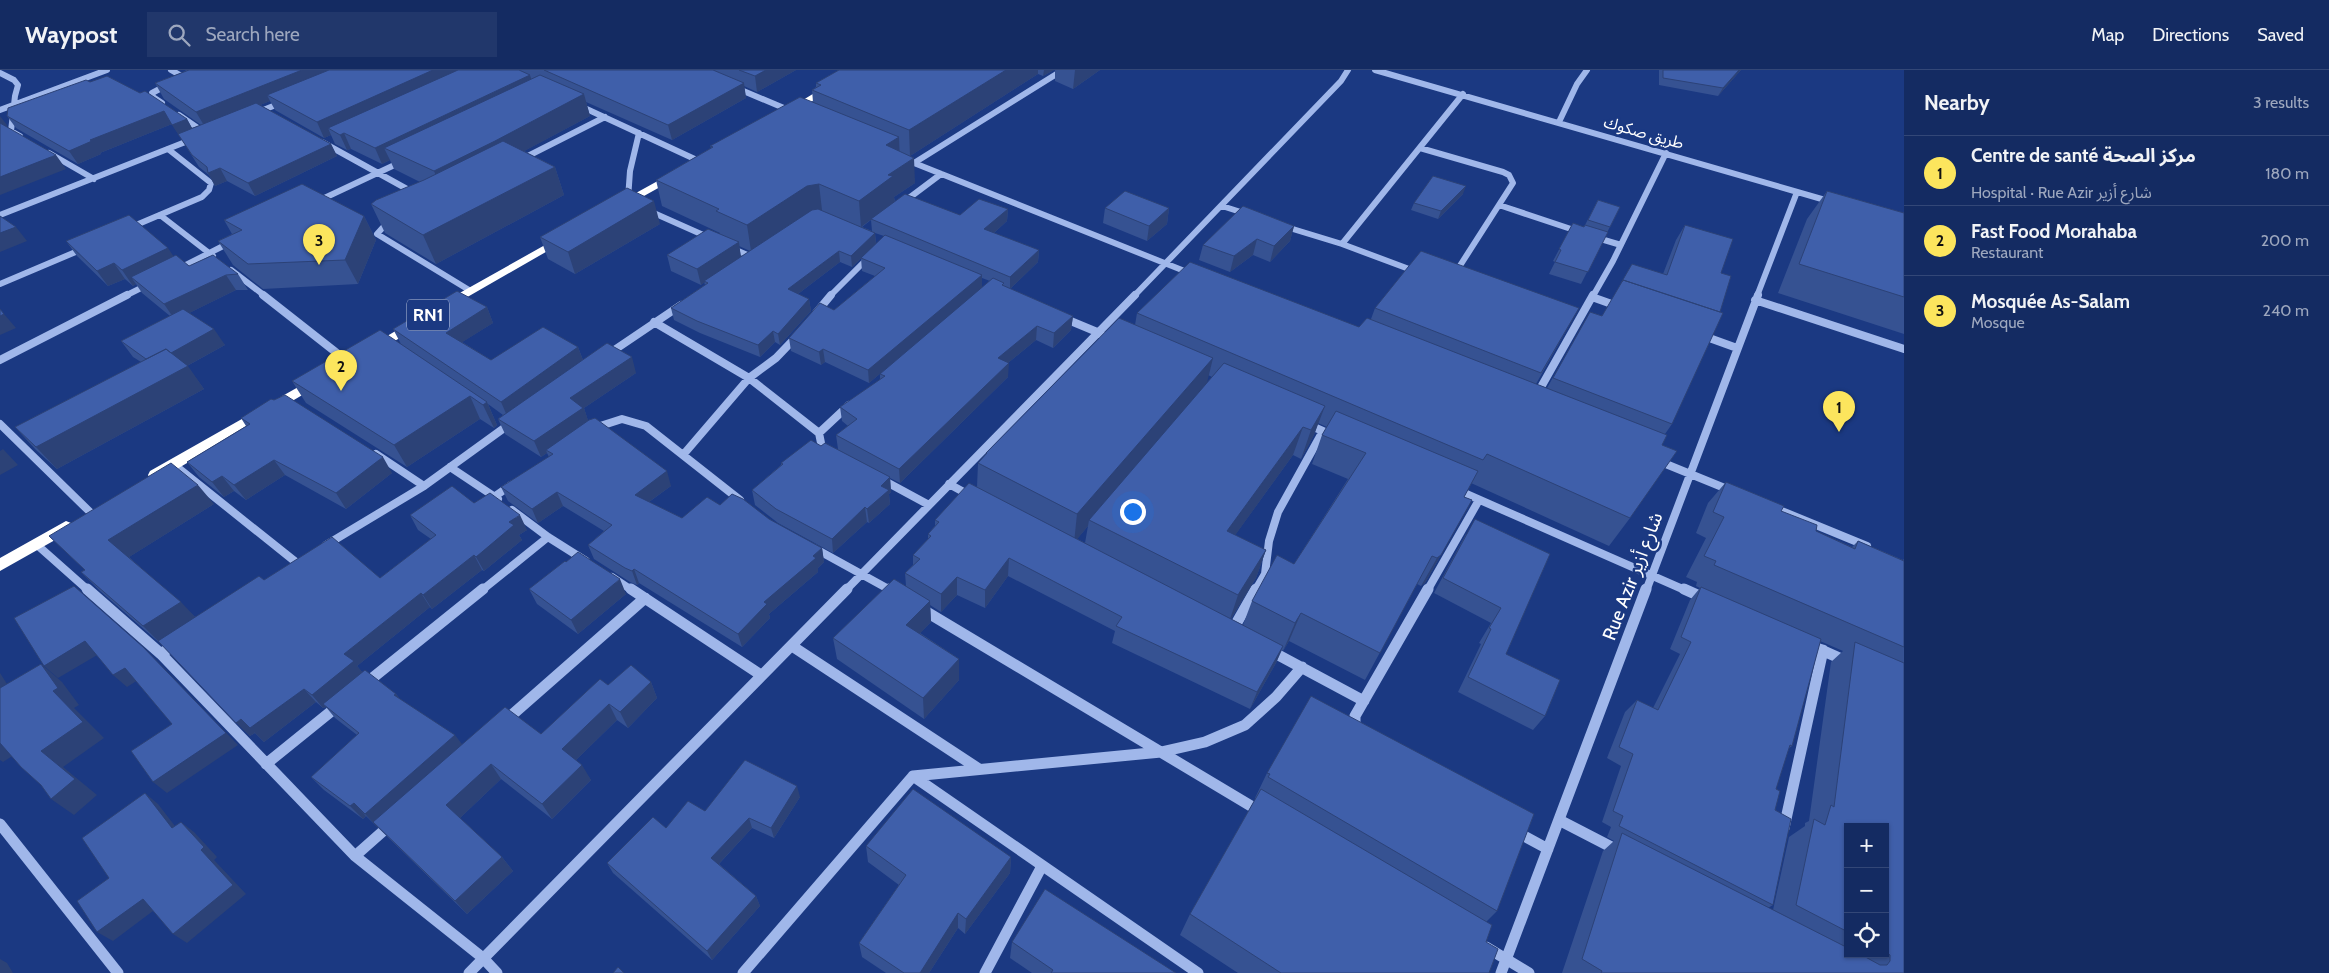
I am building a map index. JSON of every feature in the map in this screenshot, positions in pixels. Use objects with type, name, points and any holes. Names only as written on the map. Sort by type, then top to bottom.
[{"type":"highway","points":[[774,120],[794,113],[859,70]]},
{"type":"highway","points":[[611,210],[703,159]]},
{"type":"highway","name":"RN1","points":[[140,483],[291,400],[329,373],[355,358],[389,344],[431,313],[570,234]]},
{"type":"highway","points":[[0,565],[87,514]]},
{"type":"street","points":[[4,70],[0,73],[14,80],[18,85],[14,93],[14,121],[11,131],[28,141]]},
{"type":"street","points":[[0,110],[107,70]]},
{"type":"street","points":[[171,70],[185,78]]},
{"type":"street","points":[[914,163],[1063,70]]},
{"type":"street","points":[[469,973],[1166,264],[1341,81],[1348,70]]},
{"type":"street","name":"طريق صكوك","points":[[1375,70],[1841,205]]},
{"type":"street","points":[[1559,122],[1577,84],[1587,70]]},
{"type":"street","points":[[168,107],[153,96],[152,93],[163,86],[192,75]]},
{"type":"street","points":[[728,85],[794,113]]},
{"type":"street","points":[[1342,244],[1463,94]]},
{"type":"street","points":[[247,116],[290,99]]},
{"type":"street","points":[[572,102],[639,133],[703,159]]},
{"type":"street","points":[[264,110],[273,114]]},
{"type":"street","points":[[176,112],[206,134]]},
{"type":"street","points":[[510,165],[605,117]]},
{"type":"street","points":[[0,215],[214,130]]},
{"type":"street","points":[[639,133],[630,171],[628,201],[716,241]]},
{"type":"street","points":[[316,138],[426,199]]},
{"type":"street","points":[[325,143],[334,139]]},
{"type":"street","points":[[1420,148],[1509,175],[1513,183],[1449,284]]},
{"type":"street","points":[[124,230],[202,197],[209,190],[211,183],[168,149]]},
{"type":"street","points":[[44,150],[94,179]]},
{"type":"street","points":[[1533,401],[1621,245],[1666,153]]},
{"type":"street","points":[[307,206],[413,155]]},
{"type":"street","points":[[896,156],[1202,278]]},
{"type":"street","points":[[894,209],[941,174]]},
{"type":"street","name":"Rue Azir شارع أزير","points":[[1501,973],[1797,192]]},
{"type":"street","points":[[1499,205],[1621,245]]},
{"type":"street","points":[[1222,206],[1250,215]]},
{"type":"street","points":[[160,215],[216,259]]},
{"type":"street","points":[[404,218],[386,224],[377,234],[470,290]]},
{"type":"street","points":[[1278,224],[1342,244],[1422,274]]},
{"type":"street","points":[[174,271],[236,240]]},
{"type":"street","points":[[725,245],[755,254],[744,262]]},
{"type":"street","points":[[0,284],[89,246]]},
{"type":"street","points":[[812,318],[835,290],[878,248]]},
{"type":"street","points":[[224,265],[355,358]]},
{"type":"street","points":[[0,360],[157,280]]},
{"type":"street","points":[[1592,297],[1628,310]]},
{"type":"street","points":[[1756,300],[1904,348]]},
{"type":"street","points":[[600,359],[687,301]]},
{"type":"street","points":[[1054,314],[1126,345]]},
{"type":"street","points":[[654,322],[749,378],[819,433],[822,448],[839,457]]},
{"type":"street","points":[[683,455],[749,378],[776,358],[807,325]]},
{"type":"street","points":[[1565,326],[1574,330]]},
{"type":"street","points":[[1692,332],[1737,348]]},
{"type":"street","points":[[819,433],[856,400]]},
{"type":"street","points":[[500,419],[508,425]]},
{"type":"street","points":[[314,552],[424,486],[516,419]]},
{"type":"street","points":[[583,434],[591,429],[622,419],[646,426],[744,504]]},
{"type":"street","points":[[1296,420],[1340,439]]},
{"type":"street","points":[[0,424],[87,514]]},
{"type":"street","points":[[1232,631],[1265,574],[1269,541],[1278,512],[1323,431]]},
{"type":"street","points":[[368,449],[424,486]]},
{"type":"street","points":[[1645,456],[1744,496]]},
{"type":"street","points":[[173,464],[293,565],[306,558]]},
{"type":"street","points":[[450,467],[548,537],[645,598],[761,675]]},
{"type":"street","points":[[872,474],[929,505]]},
{"type":"street","points":[[494,497],[519,480]]},
{"type":"street","points":[[949,484],[983,502]]},
{"type":"street","points":[[1445,484],[1714,603]]},
{"type":"street","points":[[1360,739],[1355,731],[1355,716],[1479,500]]},
{"type":"street","points":[[1761,503],[1877,550]]},
{"type":"street","points":[[266,764],[548,537]]},
{"type":"street","points":[[801,542],[862,573],[1270,818]]},
{"type":"street","points":[[36,544],[160,654],[355,856],[483,958],[497,973]]},
{"type":"street","points":[[493,732],[645,598]]},
{"type":"street","points":[[160,654],[185,638]]},
{"type":"street","points":[[1796,638],[1859,666]]},
{"type":"street","points":[[1258,645],[1364,701]]},
{"type":"street","points":[[792,646],[979,769]]},
{"type":"street","points":[[1781,840],[1823,650]]},
{"type":"street","points":[[743,973],[913,776],[1161,752],[1205,742],[1245,725],[1276,697],[1302,668]]},
{"type":"street","points":[[913,776],[1198,973]]},
{"type":"street","points":[[355,856],[399,817]]},
{"type":"street","points":[[1559,820],[1630,856]]},
{"type":"street","points":[[0,824],[118,973]]},
{"type":"street","points":[[1504,825],[1548,849]]},
{"type":"street","points":[[985,973],[1042,866]]},
{"type":"street","points":[[1481,944],[1529,973]]},
{"type":"building","points":[[189,70],[302,70],[196,112],[155,83]]},
{"type":"building","points":[[329,70],[433,70],[317,122],[267,95]]},
{"type":"building","points":[[458,70],[519,70],[530,75],[375,148],[344,133],[340,135],[328,128]]},
{"type":"building","points":[[544,70],[713,70],[744,83],[668,125]]},
{"type":"building","points":[[739,70],[766,70],[755,76]]},
{"type":"building","points":[[839,70],[1006,70],[909,130],[812,90],[821,85],[816,83]]},
{"type":"building","points":[[1663,70],[1739,70],[1723,88],[1663,78]]},
{"type":"building","points":[[540,75],[584,94],[434,171],[384,148]]},
{"type":"building","points":[[107,76],[140,93],[145,91],[187,119],[172,125],[164,111],[90,140],[92,141],[69,151],[7,116],[8,108],[86,80],[90,82]]},
{"type":"building","points":[[800,97],[899,137],[886,145],[914,158],[888,175],[893,176],[859,201],[819,184],[807,186],[747,225],[716,211],[719,209],[656,180],[713,147],[710,146]]},
{"type":"building","points":[[256,103],[331,144],[248,183],[220,168],[208,173],[207,167],[192,155],[178,134]]},
{"type":"building","points":[[0,123],[56,155],[0,177]]},
{"type":"building","points":[[503,141],[555,167],[423,235],[371,204],[376,200],[424,180]]},
{"type":"building","points":[[1433,176],[1466,186],[1441,211],[1414,203]]},
{"type":"building","points":[[302,184],[364,216],[345,260],[248,264],[218,241],[242,230],[224,220]]},
{"type":"building","points":[[627,188],[654,201],[568,252],[540,237]]},
{"type":"building","points":[[1125,191],[1169,208],[1149,226],[1105,208]]},
{"type":"building","points":[[1827,191],[1904,213],[1904,297],[1799,264]]},
{"type":"building","points":[[905,194],[960,215],[979,199],[1008,209],[984,229],[1039,250],[1010,277],[871,219]]},
{"type":"building","points":[[1598,200],[1620,207],[1610,227],[1588,220]]},
{"type":"building","points":[[1243,206],[1294,226],[1274,246],[1257,239],[1234,256],[1203,245]]},
{"type":"building","points":[[818,209],[875,233],[851,256],[839,251],[788,289],[809,299],[778,334],[773,331],[758,345],[697,321],[671,308],[708,283],[704,281],[812,210]]},
{"type":"building","points":[[129,215],[168,248],[122,270],[114,263],[97,271],[66,241]]},
{"type":"building","points":[[0,216],[16,227],[0,233]]},
{"type":"building","points":[[1573,223],[1608,232],[1588,272],[1555,262],[1561,250],[1559,249]]},
{"type":"building","points":[[1685,225],[1733,239],[1721,273],[1731,276],[1720,312],[1623,280],[1621,283],[1632,264],[1667,275]]},
{"type":"building","points":[[708,229],[739,242],[697,269],[667,255]]},
{"type":"building","points":[[885,235],[982,275],[868,370],[823,349],[819,352],[789,338],[820,303],[834,310],[885,268],[861,258]]},
{"type":"building","points":[[1421,251],[1579,308],[1541,373],[1375,308]]},
{"type":"building","points":[[176,255],[189,266],[213,255],[238,274],[226,275],[164,304],[131,277]]},
{"type":"building","points":[[1190,262],[1359,327],[1367,318],[1667,435],[1662,445],[1677,451],[1630,518],[1487,454],[1483,460],[1137,313]]},
{"type":"building","points":[[993,278],[1004,283],[1002,285],[1073,316],[1054,333],[1037,326],[998,358],[1009,363],[899,469],[836,435],[857,419],[840,407],[885,376],[880,374]]},
{"type":"building","points":[[1623,280],[1723,313],[1672,424],[1553,378],[1590,312],[1602,316]]},
{"type":"building","points":[[457,291],[487,307],[446,333],[491,360],[543,327],[578,347],[501,402],[393,329]]},
{"type":"building","points":[[183,309],[214,329],[171,353],[166,349],[146,359],[121,341]]},
{"type":"building","points":[[1119,318],[1213,358],[1077,514],[978,463],[986,453]]},
{"type":"building","points":[[380,330],[487,402],[483,405],[470,396],[394,445],[292,381]]},
{"type":"building","points":[[607,343],[632,357],[570,398],[583,408],[534,441],[498,419]]},
{"type":"building","points":[[166,349],[188,366],[36,447],[15,427]]},
{"type":"building","points":[[1224,363],[1325,406],[1311,430],[1303,427],[1227,531],[1266,550],[1238,595],[1089,520]]},
{"type":"building","points":[[285,395],[383,457],[336,493],[274,460],[234,485],[222,476],[212,482],[187,462],[250,424],[241,418],[271,399],[274,400]]},
{"type":"building","points":[[1336,411],[1478,471],[1464,497],[1472,500],[1441,555],[1437,558],[1432,556],[1380,653],[1301,613],[1295,623],[1252,601],[1277,555],[1294,564],[1366,453],[1322,435]]},
{"type":"building","points":[[595,418],[667,471],[635,495],[682,518],[707,497],[720,505],[732,494],[743,499],[769,519],[822,548],[813,556],[816,558],[764,602],[767,604],[738,634],[634,569],[632,571],[625,568],[588,545],[612,525],[557,492],[532,509],[501,487],[553,454],[546,450],[589,420]]},
{"type":"building","points":[[811,440],[821,446],[825,443],[890,477],[881,486],[889,490],[867,509],[865,507],[832,539],[776,509],[752,490],[783,464],[781,463]]},
{"type":"building","points":[[171,463],[198,485],[108,540],[181,602],[143,626],[81,572],[85,570],[49,536]]},
{"type":"building","points":[[1726,482],[1784,506],[1781,511],[1817,525],[1816,531],[1855,549],[1858,541],[1904,561],[1904,647],[1714,565],[1716,561],[1704,556],[1724,517],[1713,512]]},
{"type":"building","points":[[969,483],[1283,646],[1257,692],[1116,626],[1122,617],[1009,558],[985,590],[957,577],[941,594],[905,573],[920,559],[913,555],[931,536],[928,534],[939,522],[935,520]]},
{"type":"building","points":[[452,486],[474,503],[490,493],[520,515],[509,522],[514,525],[476,557],[474,555],[423,595],[421,593],[344,654],[354,661],[312,695],[304,689],[250,728],[241,719],[236,723],[158,641],[259,576],[264,580],[332,537],[380,578],[436,535],[410,515]]},
{"type":"building","points":[[1475,519],[1550,554],[1506,654],[1560,680],[1545,716],[1468,677],[1491,629],[1489,628],[1501,608],[1443,578]]},
{"type":"building","points":[[578,552],[620,579],[571,620],[529,589]]},
{"type":"building","points":[[894,579],[930,601],[906,625],[959,659],[923,698],[833,638]]},
{"type":"building","points":[[74,586],[143,647],[226,733],[153,782],[131,751],[172,724],[125,668],[113,675],[85,641],[44,666],[14,618]]},
{"type":"building","points":[[1701,587],[1821,639],[1792,746],[1790,745],[1776,789],[1780,791],[1775,810],[1791,819],[1773,905],[1619,826],[1623,816],[1613,811],[1633,754],[1619,747],[1637,700],[1658,710],[1691,642],[1681,637]]},
{"type":"building","points":[[1855,642],[1904,663],[1904,973],[1601,973],[1602,971],[1582,959],[1622,833],[1844,946],[1844,958],[1867,958],[1880,965],[1887,965],[1890,961],[1889,823],[1844,823],[1844,930],[1796,905],[1814,819],[1825,825],[1831,805],[1834,807]]},
{"type":"building","points":[[41,664],[58,688],[53,691],[83,722],[41,751],[75,779],[51,799],[41,785],[21,767],[0,743],[0,688]]},
{"type":"building","points":[[631,665],[651,682],[620,712],[609,704],[562,749],[582,765],[542,804],[491,764],[446,805],[502,857],[455,901],[373,822],[505,707],[541,734],[600,679],[608,685]]},
{"type":"building","points":[[365,670],[396,694],[394,695],[455,735],[365,814],[354,803],[350,806],[311,777],[359,733],[323,704]]},
{"type":"building","points":[[1311,696],[1534,814],[1497,911],[1268,777],[1270,774],[1267,773]]},
{"type":"building","points":[[745,760],[797,786],[771,828],[749,818],[711,858],[756,896],[707,951],[607,863],[653,817],[666,828],[688,801],[705,811]]},
{"type":"building","points":[[913,789],[1011,857],[966,919],[958,913],[920,973],[904,973],[859,943],[906,875],[866,846]]},
{"type":"building","points":[[1261,789],[1492,925],[1486,942],[1498,949],[1489,973],[1281,973],[1190,914]]},
{"type":"building","points":[[145,793],[172,828],[181,822],[204,847],[201,850],[233,885],[173,934],[143,899],[97,932],[77,901],[109,878],[82,838]]},
{"type":"building","points":[[1045,889],[1176,973],[1051,973],[1053,970],[1012,942]]},
{"type":"building","points":[[618,967],[624,973],[613,973]]},
{"type":"place","name":"Mosquée As-Salam","points":[[319,265]]},
{"type":"place","name":"Fast Food Morahaba","points":[[341,391]]},
{"type":"place","name":"Centre de santé مركز الصحة","points":[[1839,432]]}]
